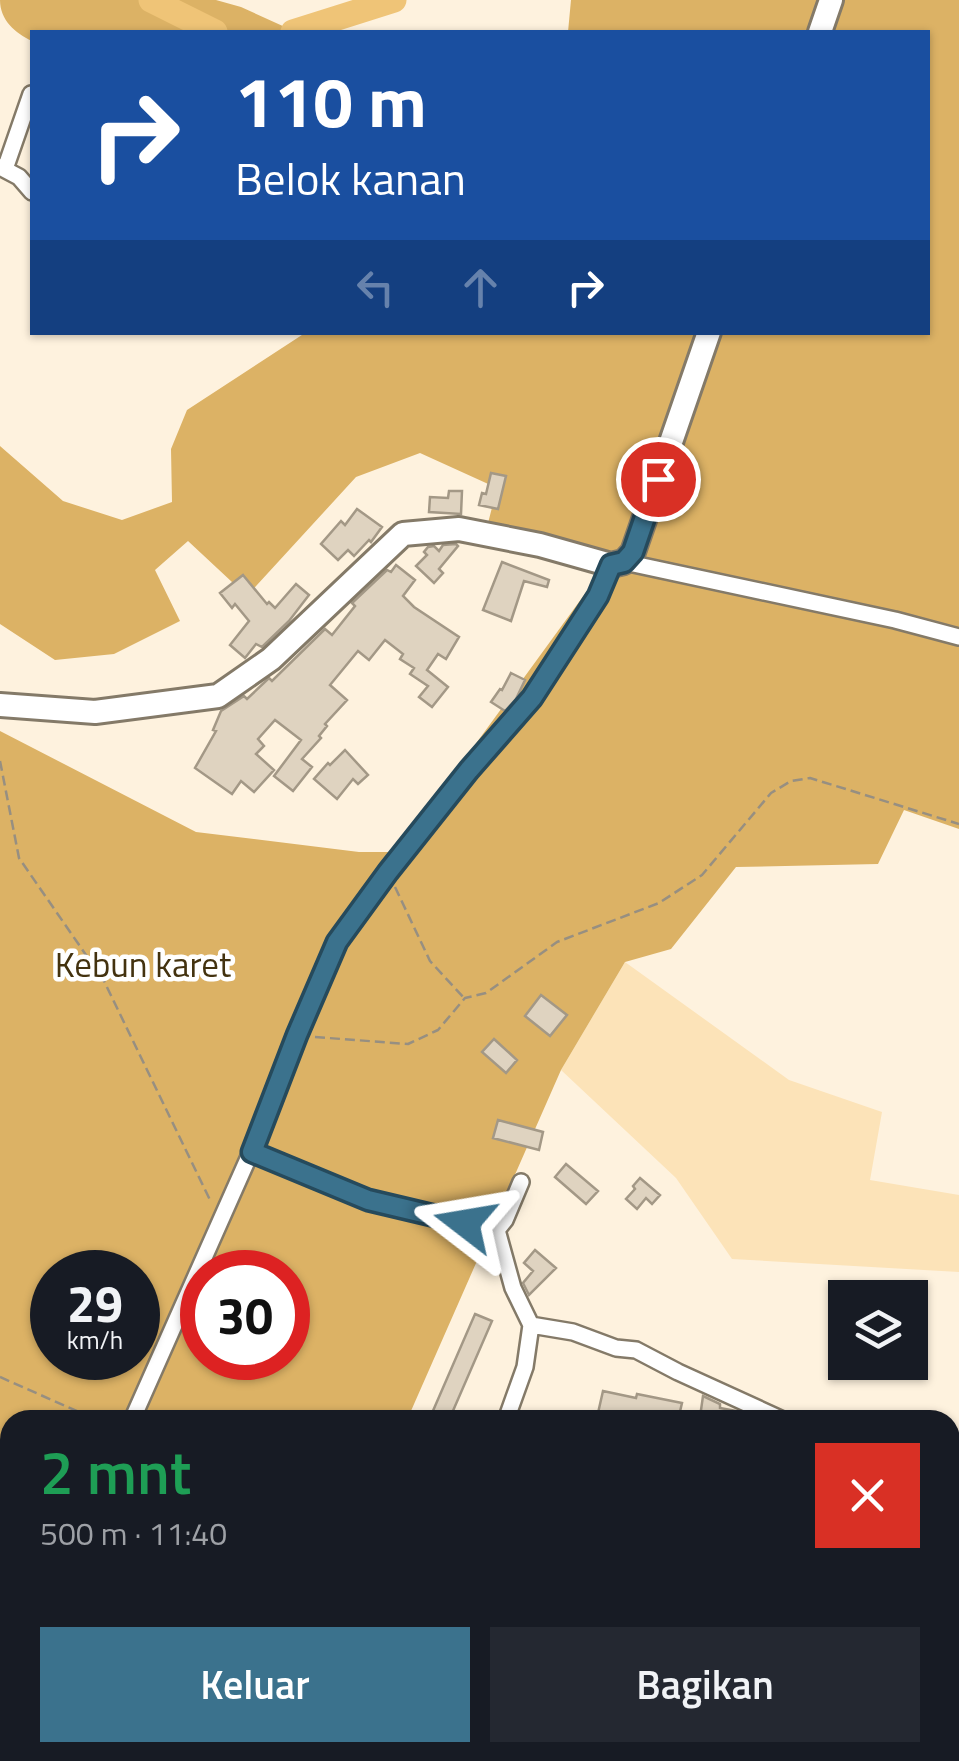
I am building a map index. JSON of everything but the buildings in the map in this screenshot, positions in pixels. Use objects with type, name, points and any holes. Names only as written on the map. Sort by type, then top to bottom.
[{"type":"main road","points":[[821,30],[832,0]]},
{"type":"main road","points":[[0,705],[94,712],[218,696],[271,659],[403,534],[458,528],[617,563],[633,552],[708,335]]},
{"type":"street","points":[[30,94],[2,168],[19,177],[30,190]]},
{"type":"street","points":[[136,1410],[252,1152],[337,942],[469,770],[532,698],[617,563],[895,620],[959,638]]},
{"type":"street","points":[[252,1152],[368,1200],[497,1230]]},
{"type":"street","points":[[497,1230],[520,1182]]},
{"type":"street","points":[[497,1230],[512,1288],[531,1324],[525,1367],[510,1410]]},
{"type":"street","points":[[531,1324],[636,1350],[761,1410]]},
{"type":"path","points":[[0,761],[20,858],[104,981],[220,1221]]},
{"type":"path","points":[[297,1035],[408,1044],[438,1030],[464,998],[486,993],[556,942],[660,903],[702,874],[772,793],[791,780],[810,778],[959,824]]},
{"type":"path","points":[[388,872],[430,961],[464,998]]},
{"type":"path","points":[[0,1377],[74,1410]]},
{"type":"shaded area","points":[[625,962],[789,1080],[882,1112],[870,1180],[959,1195],[959,1272],[732,1259],[676,1178],[561,1070]]},
{"type":"green space","points":[[0,0],[216,0],[292,30],[30,30],[30,40],[10,25]]},
{"type":"green space","name":"Kebun karet","points":[[571,0],[959,0],[959,829],[904,810],[878,864],[736,867],[671,949],[625,962],[561,1070],[411,1410],[0,1410],[0,731],[196,832],[359,852],[397,852],[611,558],[486,531],[497,488],[420,453],[356,477],[247,596],[188,541],[155,570],[180,621],[114,654],[55,660],[0,624],[0,446],[63,501],[122,520],[172,502],[171,449],[187,410],[302,335],[930,335],[930,30],[568,30]]},
{"type":"waterway","points":[[151,0],[211,30]]},
{"type":"waterway","points":[[299,30],[394,0]]},
{"type":"route","points":[[465,1223],[368,1200],[252,1152],[337,942],[469,770],[532,698],[598,596],[611,565],[624,562],[633,552],[658,479]]}]
